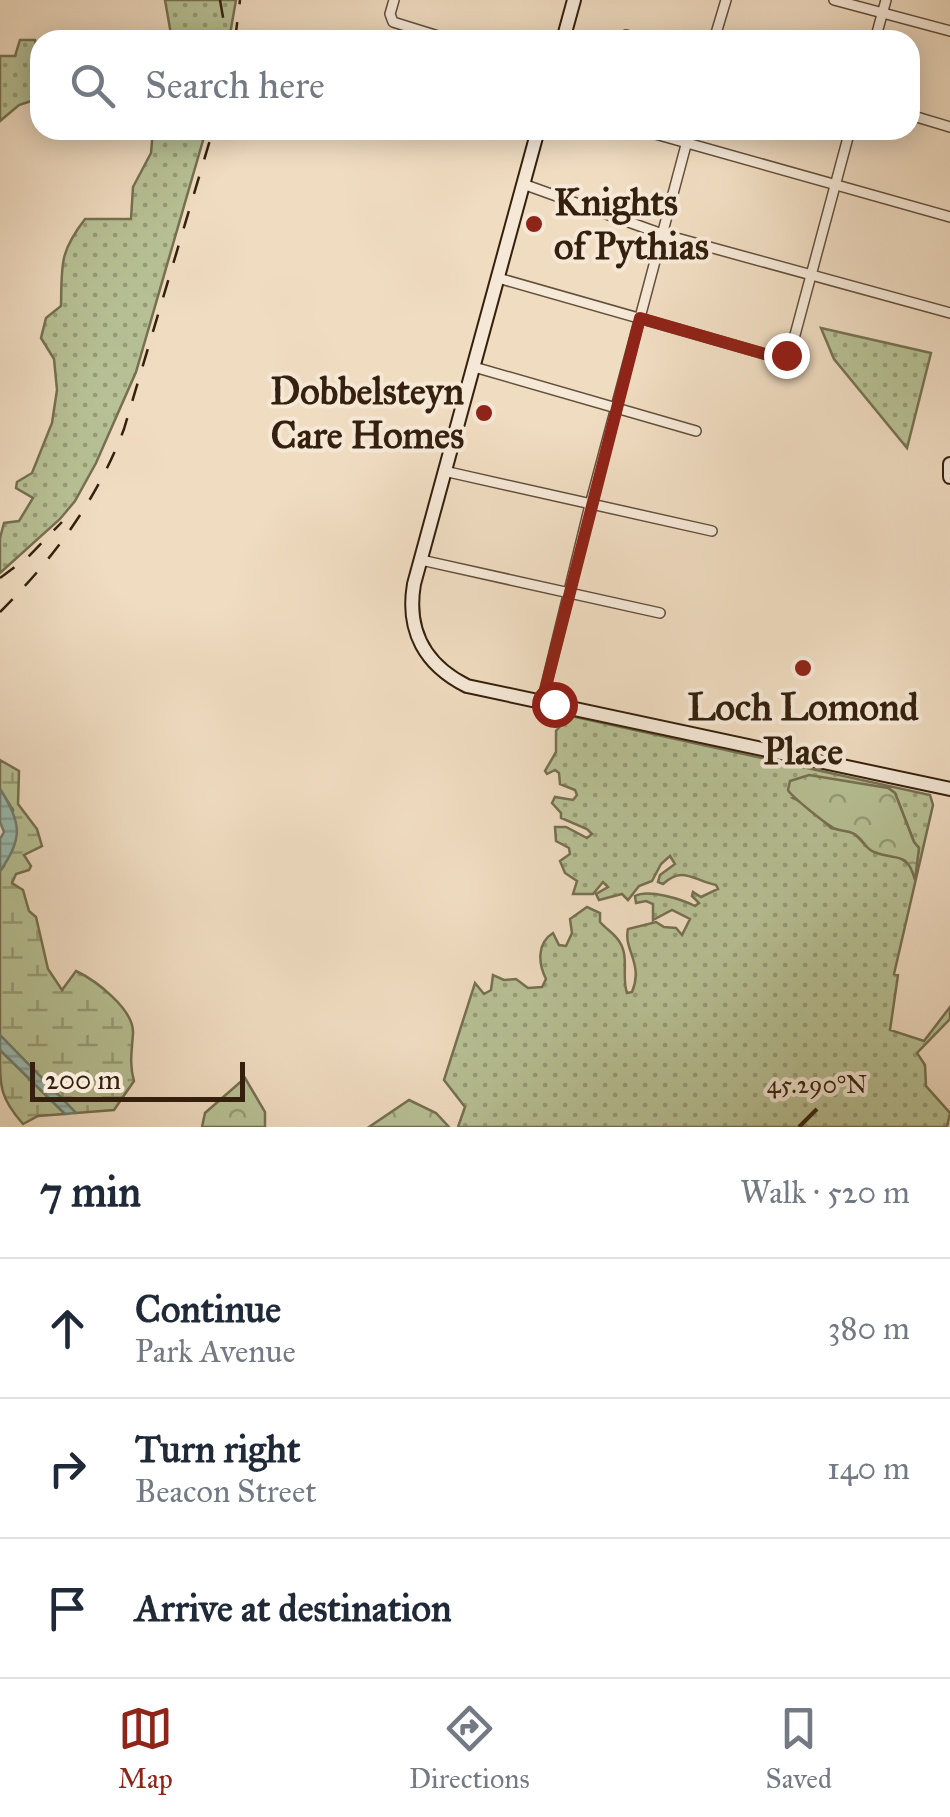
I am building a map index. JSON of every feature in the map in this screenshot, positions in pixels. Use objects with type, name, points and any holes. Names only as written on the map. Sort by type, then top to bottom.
[{"type":"street","points":[[394,0],[391,19],[422,30]]},
{"type":"street","points":[[566,30],[574,0]]},
{"type":"street","points":[[717,30],[726,0]]},
{"type":"street","points":[[834,0],[950,32]]},
{"type":"street","points":[[878,30],[886,0]]},
{"type":"street","points":[[920,119],[950,127]]},
{"type":"street","points":[[535,140],[413,590],[415,630],[431,661],[458,682],[502,695],[950,789]]},
{"type":"street","points":[[675,140],[950,218]]},
{"type":"street","points":[[542,702],[687,140]]},
{"type":"street","points":[[498,278],[775,357],[786,355],[792,346],[847,140]]},
{"type":"street","points":[[523,184],[662,234],[950,313]]},
{"type":"street","points":[[474,367],[696,431]]},
{"type":"street","points":[[950,464],[950,476]]},
{"type":"street","points":[[444,471],[712,531]]},
{"type":"street","points":[[422,560],[660,613]]},
{"type":"green space","points":[[165,0],[236,0],[231,30],[170,30]]},
{"type":"green space","points":[[20,40],[30,40],[30,101],[0,121],[0,56],[15,56]]},
{"type":"green space","points":[[152,140],[203,140],[136,372],[75,501],[0,573],[4,523],[19,521],[33,498],[16,488],[17,482],[32,473],[52,423],[57,390],[54,359],[41,338],[46,318],[61,306],[66,250],[85,219],[131,219],[133,187],[151,153]]},
{"type":"green space","points":[[821,328],[931,353],[907,448],[834,359]]},
{"type":"green space","points":[[562,714],[930,795],[933,805],[894,974],[898,975],[890,1030],[924,1041],[950,1007],[950,1019],[917,1053],[925,1065],[926,1086],[950,1113],[947,1127],[458,1127],[465,1107],[444,1080],[475,983],[484,994],[491,990],[493,975],[504,980],[516,979],[528,988],[542,987],[546,979],[540,960],[544,942],[553,933],[559,945],[566,946],[572,933],[570,919],[587,907],[600,913],[600,922],[622,947],[625,987],[627,993],[632,992],[636,973],[628,929],[656,922],[676,928],[682,935],[690,919],[672,910],[653,920],[653,904],[636,903],[635,896],[656,894],[695,906],[699,903],[693,892],[701,897],[718,889],[683,875],[663,884],[658,882],[660,875],[675,864],[670,856],[652,881],[639,886],[628,900],[622,894],[599,900],[596,894],[608,887],[603,882],[593,894],[573,894],[577,881],[565,873],[560,861],[570,854],[569,848],[556,841],[555,827],[566,827],[587,838],[592,834],[561,818],[552,803],[555,797],[573,800],[577,795],[575,790],[560,784],[555,770],[547,774],[545,771],[556,752],[556,731],[566,719]],"holes":[[[844,783],[888,788],[895,793],[919,848],[914,876],[911,866],[898,856],[867,847],[853,832],[831,828],[809,806],[793,798]]]},
{"type":"green space","points":[[0,760],[19,771],[18,804],[37,829],[42,846],[24,855],[31,866],[16,874],[12,883],[23,890],[29,911],[36,917],[48,969],[62,990],[76,971],[93,981],[112,996],[132,1024],[134,1081],[114,1110],[76,1113],[0,1035],[0,871],[13,810],[0,789]]},
{"type":"green space","points":[[809,775],[888,788],[895,793],[919,848],[915,880],[904,860],[871,851],[855,834],[832,827],[788,790],[790,781]]},
{"type":"green space","points":[[0,1050],[65,1114],[38,1116],[23,1124],[3,1092]]},
{"type":"green space","points":[[245,1078],[265,1112],[265,1127],[202,1127],[205,1113]]},
{"type":"green space","points":[[409,1100],[436,1113],[449,1127],[369,1127]]},
{"type":"water","points":[[0,789],[17,830],[13,849],[0,871],[0,839],[4,832],[0,822]]},
{"type":"water","points":[[0,1035],[76,1113],[65,1114],[0,1050]]},
{"type":"railway","points":[[220,0],[225,30]]},
{"type":"railway","points":[[236,30],[240,0]]},
{"type":"railway","points":[[0,612],[72,527],[113,455],[210,140]]},
{"type":"railway","points":[[0,578],[28,557],[62,522]]},
{"type":"place","name":"Knights of Pythias","points":[[534,224]]},
{"type":"place","name":"Dobbelsteyn Care Homes","points":[[484,413]]},
{"type":"place","name":"Loch Lomond Place","points":[[803,668]]},
{"type":"route","points":[[554,704],[542,702],[640,318],[775,357],[786,355]]}]
